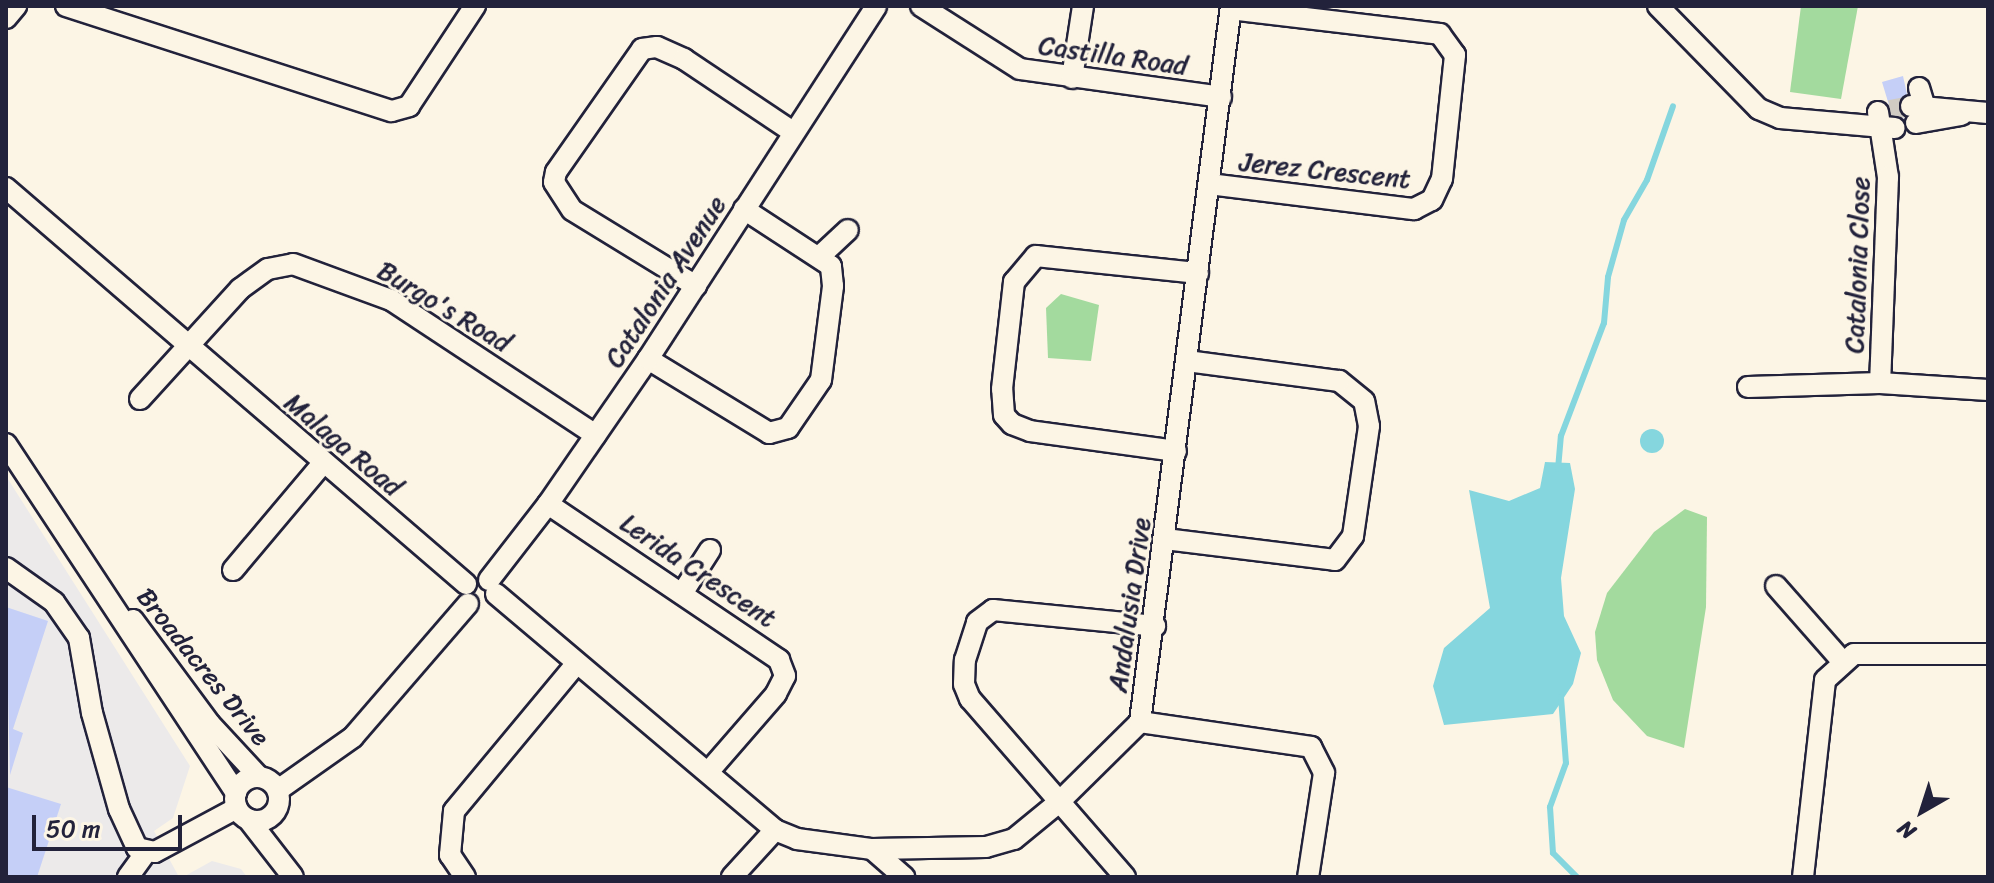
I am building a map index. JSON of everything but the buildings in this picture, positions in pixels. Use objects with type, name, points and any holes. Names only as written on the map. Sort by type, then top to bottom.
[{"type":"street","points":[[6,18],[16,6]]},
{"type":"street","points":[[66,6],[392,111],[409,106],[474,6]]},
{"type":"street","name":"Catalonia Avenue","points":[[492,587],[648,359],[876,6]]},
{"type":"street","name":"Castilla Road","points":[[921,6],[1020,69],[1221,97]]},
{"type":"street","points":[[1072,78],[1083,6]]},
{"type":"street","name":"Catalonia Close","points":[[1658,6],[1759,109],[1780,118],[1850,125],[1887,120],[1888,177],[1880,383],[1748,387]]},
{"type":"street","name":"Andalusia Drive","points":[[492,587],[775,830],[812,842],[872,849],[986,847],[1014,839],[1059,802],[1140,722],[1155,626],[1231,7]]},
{"type":"street","name":"Jerez Crescent","points":[[1209,184],[1414,209],[1432,200],[1442,179],[1455,55],[1440,34],[1231,7]]},
{"type":"street","points":[[696,286],[572,210],[554,182],[556,172],[642,49],[657,47],[684,59],[793,132]]},
{"type":"street","points":[[1920,109],[1978,113]]},
{"type":"street","name":"Malaga Road","points":[[6,188],[323,463],[467,594]]},
{"type":"street","points":[[648,359],[762,432],[788,428],[825,365],[834,277],[820,256],[744,209]]},
{"type":"street","points":[[820,256],[848,230]]},
{"type":"street","points":[[1176,451],[1030,431],[1012,424],[1004,415],[1002,389],[1014,282],[1036,256],[1198,273]]},
{"type":"street","name":"Burgo's Road","points":[[186,347],[255,276],[285,264],[306,267],[391,300],[596,435]]},
{"type":"street","points":[[140,399],[186,347]]},
{"type":"street","points":[[1165,539],[1335,560],[1353,536],[1369,426],[1364,401],[1339,381],[1187,361]]},
{"type":"street","points":[[1880,383],[1988,390]]},
{"type":"street","name":"Broadacres Drive","points":[[6,444],[106,591],[240,807],[274,847],[293,877]]},
{"type":"street","points":[[233,570],[323,463]]},
{"type":"street","name":"Lerida Crescent","points":[[548,504],[767,648],[784,668],[776,694],[709,771]]},
{"type":"street","points":[[683,592],[710,550]]},
{"type":"street","points":[[6,568],[54,602],[79,638],[92,713],[119,809],[131,838],[146,852]]},
{"type":"street","points":[[274,847],[278,790],[353,737],[467,594],[477,577],[492,587],[482,608],[467,594]]},
{"type":"street","points":[[1776,586],[1843,662]]},
{"type":"street","name":"Broadacres Drive","points":[[106,591],[144,632],[221,737],[259,777],[278,790]]},
{"type":"street","points":[[1125,877],[966,692],[965,660],[977,622],[1001,609],[1155,626]]},
{"type":"street","points":[[1803,877],[1825,680],[1843,662],[1865,653],[1988,654]]},
{"type":"street","points":[[465,877],[450,855],[454,811],[577,663]]},
{"type":"street","points":[[1140,722],[1295,742],[1317,753],[1324,773],[1308,877]]},
{"type":"street","name":"Broadacres Drive","points":[[240,807],[245,781],[259,777]]},
{"type":"street","points":[[128,877],[146,852],[240,807],[263,821],[276,812]]},
{"type":"street","points":[[732,877],[775,830]]},
{"type":"street","points":[[872,849],[904,877]]},
{"type":"shaded area","points":[[6,476],[190,766],[173,818],[154,831],[179,877],[6,877]]},
{"type":"shaded area","points":[[212,861],[241,869],[247,877],[183,877]]},
{"type":"green space","points":[[1801,6],[1858,6],[1841,99],[1790,92]]},
{"type":"green space","points":[[1061,294],[1099,305],[1091,361],[1048,358],[1046,308]]},
{"type":"green space","points":[[1685,509],[1707,517],[1706,607],[1684,748],[1647,736],[1613,700],[1597,660],[1595,632],[1607,593],[1654,532]]},
{"type":"water","points":[[1652,429],[1661,432],[1664,441],[1661,450],[1652,453],[1643,450],[1640,441],[1643,432]]},
{"type":"water","points":[[1545,462],[1570,463],[1575,489],[1561,578],[1564,616],[1581,653],[1573,684],[1553,714],[1444,725],[1433,686],[1444,648],[1490,608],[1469,490],[1509,501],[1540,488]]},
{"type":"waterway","points":[[1558,469],[1561,436],[1604,323],[1608,277],[1624,220],[1647,180],[1673,106]]},
{"type":"waterway","points":[[1561,697],[1566,763],[1550,807],[1553,853],[1577,877]]},
{"type":"tunnel","points":[[1890,110],[1911,106]]}]
